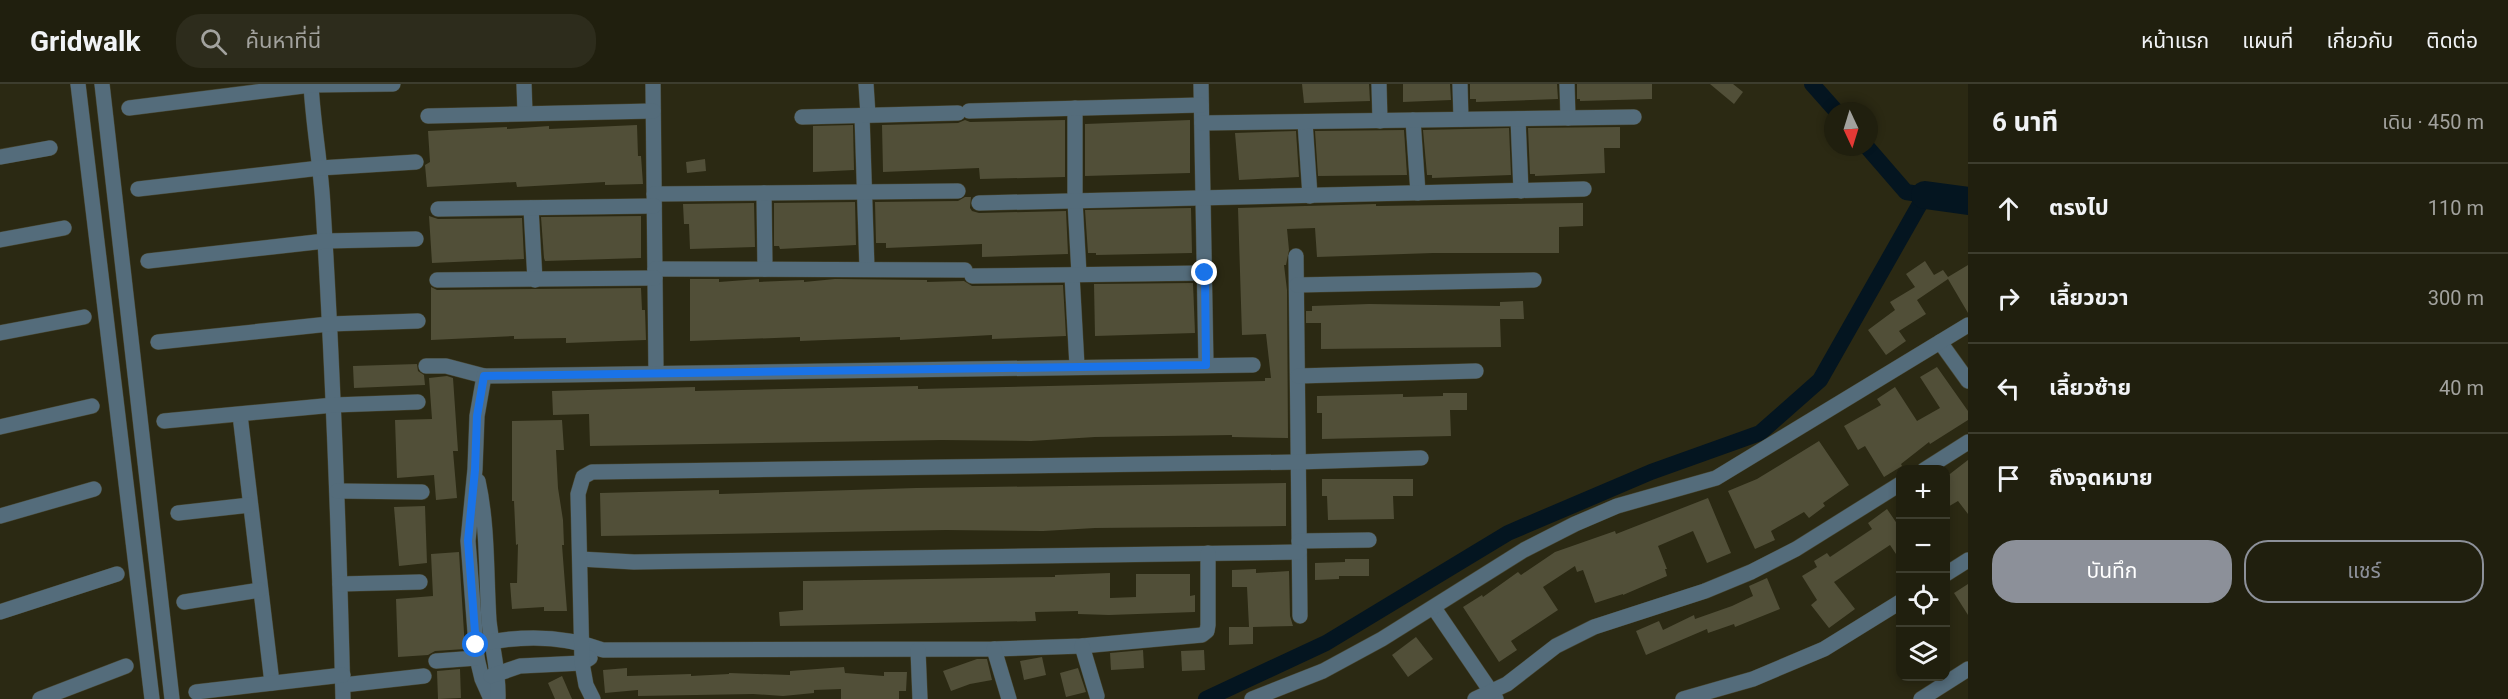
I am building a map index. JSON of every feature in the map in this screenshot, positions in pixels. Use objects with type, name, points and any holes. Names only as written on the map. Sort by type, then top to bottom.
[{"type":"street","points":[[78,84],[152,699]]},
{"type":"street","points":[[102,84],[172,699]]},
{"type":"street","points":[[129,108],[311,85],[393,84]]},
{"type":"street","points":[[524,84],[525,113]]},
{"type":"street","points":[[653,84],[656,373]]},
{"type":"street","points":[[867,84],[863,192],[867,269]]},
{"type":"street","points":[[1201,84],[1206,365]]},
{"type":"street","points":[[1379,84],[1380,121]]},
{"type":"street","points":[[1460,84],[1461,120]]},
{"type":"street","points":[[1567,84],[1568,118]]},
{"type":"street","points":[[311,85],[320,168],[334,405],[343,686]]},
{"type":"street","points":[[802,117],[1202,105]]},
{"type":"street","points":[[1075,108],[1077,366]]},
{"type":"street","points":[[428,116],[653,111]]},
{"type":"street","points":[[1202,123],[1634,117]]},
{"type":"street","points":[[1518,119],[1521,191]]},
{"type":"street","points":[[1413,120],[1418,193]]},
{"type":"street","points":[[1305,122],[1310,196]]},
{"type":"street","points":[[0,157],[50,148]]},
{"type":"street","points":[[138,189],[320,168],[416,162]]},
{"type":"street","points":[[980,203],[1584,189]]},
{"type":"street","points":[[438,209],[531,208],[764,193],[958,191]]},
{"type":"street","points":[[764,193],[765,269]]},
{"type":"street","points":[[531,208],[535,280]]},
{"type":"street","points":[[0,240],[64,228]]},
{"type":"street","points":[[148,261],[325,241],[416,239]]},
{"type":"street","points":[[1296,256],[1300,616]]},
{"type":"street","points":[[437,280],[535,280],[765,269],[1075,274],[1205,273]]},
{"type":"street","points":[[1297,285],[1534,280]]},
{"type":"street","points":[[0,333],[84,317]]},
{"type":"street","points":[[158,342],[329,324],[418,321]]},
{"type":"street","points":[[1252,699],[1323,671],[1434,608],[1524,550],[1575,524],[1617,506],[1716,478],[1968,325]]},
{"type":"street","points":[[1940,342],[1968,381]]},
{"type":"street","points":[[426,366],[446,366],[484,376],[1253,365]]},
{"type":"street","points":[[1298,376],[1476,371]]},
{"type":"street","points":[[484,376],[477,416],[475,470],[468,541],[477,652],[482,679],[491,699]]},
{"type":"street","points":[[164,421],[334,405],[418,402]]},
{"type":"street","points":[[0,427],[92,406]]},
{"type":"street","points":[[240,415],[272,683]]},
{"type":"street","points":[[1932,465],[1968,442]]},
{"type":"street","points":[[593,699],[586,685],[582,663],[578,494],[583,477],[592,472],[1299,462],[1421,458]]},
{"type":"street","points":[[475,470],[483,504],[491,642],[498,673],[498,699]]},
{"type":"street","points":[[1475,699],[1493,695],[1556,646],[1594,627],[1705,591],[1752,572],[1796,549],[1896,486]]},
{"type":"street","points":[[0,516],[94,489]]},
{"type":"street","points":[[336,491],[422,492]]},
{"type":"street","points":[[178,513],[250,505]]},
{"type":"street","points":[[580,559],[669,561],[1208,554],[1369,540]]},
{"type":"street","points":[[436,661],[477,652],[491,642],[527,638],[582,642],[603,650],[994,650],[1082,646],[1202,635],[1207,631],[1208,625],[1208,554]]},
{"type":"street","points":[[1948,573],[1968,560]]},
{"type":"street","points":[[0,612],[117,574]]},
{"type":"street","points":[[340,584],[420,582]]},
{"type":"street","points":[[184,602],[260,590]]},
{"type":"street","points":[[1683,699],[1753,679],[1824,649],[1896,604]]},
{"type":"street","points":[[1434,608],[1493,695]]},
{"type":"street","points":[[1082,646],[1097,696]]},
{"type":"street","points":[[482,679],[520,666],[582,663],[603,650]]},
{"type":"street","points":[[918,650],[920,699]]},
{"type":"street","points":[[994,650],[1009,699]]},
{"type":"street","points":[[40,699],[126,666]]},
{"type":"street","points":[[1921,699],[1968,669]]},
{"type":"street","points":[[196,692],[272,683],[343,686],[424,676]]},
{"type":"building","points":[[1302,84],[1369,84],[1370,101],[1304,103]]},
{"type":"building","points":[[1403,84],[1450,84],[1451,100],[1403,102]]},
{"type":"building","points":[[1470,84],[1557,84],[1558,99],[1476,102],[1476,99],[1470,99]]},
{"type":"building","points":[[1577,84],[1652,84],[1652,99],[1580,101],[1577,99]]},
{"type":"building","points":[[1710,84],[1733,84],[1743,92],[1734,104]]},
{"type":"building","points":[[965,120],[970,122],[1065,120],[1065,177],[980,179],[979,168],[883,172],[882,125],[958,123]]},
{"type":"building","points":[[1190,120],[1190,173],[1085,176],[1085,124]]},
{"type":"building","points":[[637,125],[638,156],[641,156],[643,184],[605,185],[605,182],[517,187],[516,182],[427,187],[425,165],[430,162],[428,131]]},
{"type":"building","points":[[853,125],[854,170],[813,172],[813,126]]},
{"type":"building","points":[[1620,127],[1620,148],[1604,148],[1605,173],[1535,176],[1535,174],[1530,174],[1528,128]]},
{"type":"building","points":[[1509,128],[1511,175],[1432,178],[1432,175],[1427,175],[1423,130]]},
{"type":"building","points":[[1404,130],[1407,175],[1318,176],[1315,131]]},
{"type":"building","points":[[1296,131],[1299,177],[1239,180],[1235,133]]},
{"type":"building","points":[[705,159],[706,171],[687,173],[686,162]]},
{"type":"building","points":[[971,197],[970,208],[979,213],[1066,211],[1068,254],[982,257],[982,244],[886,248],[886,243],[876,243],[875,202],[958,201]]},
{"type":"building","points":[[855,202],[856,245],[780,249],[779,246],[774,246],[774,203]]},
{"type":"building","points":[[754,203],[755,247],[690,249],[689,224],[684,224],[683,204]]},
{"type":"building","points":[[1583,203],[1583,226],[1559,227],[1559,253],[1433,253],[1317,257],[1315,228],[1287,229],[1289,250],[1286,265],[1284,265],[1287,290],[1288,438],[1232,437],[1232,435],[1095,437],[1031,441],[942,440],[590,446],[589,414],[553,415],[552,391],[695,387],[695,391],[918,386],[918,389],[1265,381],[1265,378],[1271,378],[1266,334],[1242,335],[1238,208],[1376,204],[1376,206]]},
{"type":"building","points":[[1191,208],[1192,253],[1096,255],[1096,253],[1088,253],[1085,210]]},
{"type":"building","points":[[429,216],[438,219],[522,218],[524,259],[432,263]]},
{"type":"building","points":[[641,216],[641,258],[545,261],[541,217]]},
{"type":"building","points":[[1925,261],[1934,275],[1943,270],[1948,277],[1968,265],[1968,313],[1948,279],[1917,300],[1926,314],[1899,331],[1906,341],[1886,355],[1868,330],[1895,310],[1890,302],[1915,287],[1906,274]]},
{"type":"building","points":[[690,279],[719,279],[719,282],[759,279],[759,282],[835,279],[927,280],[927,282],[964,281],[972,286],[1063,285],[1066,336],[992,339],[992,335],[900,340],[900,337],[800,341],[800,337],[690,341]]},
{"type":"building","points":[[1193,283],[1195,333],[1095,336],[1094,284]]},
{"type":"building","points":[[431,287],[437,290],[641,288],[642,310],[645,310],[646,340],[566,343],[566,338],[514,339],[514,336],[431,340]]},
{"type":"building","points":[[1523,301],[1524,319],[1500,319],[1501,347],[1321,349],[1321,323],[1306,323],[1306,311],[1312,311],[1312,306],[1369,304],[1500,306],[1500,302]]},
{"type":"building","points":[[417,364],[418,371],[424,375],[425,385],[354,388],[353,366]]},
{"type":"building","points":[[1937,367],[1968,411],[1968,420],[1930,444],[1929,442],[1902,465],[1896,465],[1896,470],[1884,477],[1865,446],[1858,450],[1844,426],[1881,405],[1877,399],[1895,387],[1917,421],[1940,408],[1920,377]]},
{"type":"building","points":[[447,376],[453,378],[458,451],[453,451],[457,498],[436,500],[434,475],[397,478],[395,420],[432,419],[429,378]]},
{"type":"building","points":[[1443,393],[1467,393],[1467,410],[1450,410],[1451,436],[1322,439],[1322,413],[1317,413],[1317,396],[1403,394],[1403,397],[1443,396]]},
{"type":"building","points":[[562,420],[564,450],[556,450],[563,520],[564,545],[562,545],[567,611],[544,611],[544,607],[512,609],[510,583],[517,583],[518,544],[516,545],[514,501],[512,501],[512,421]]},
{"type":"building","points":[[1819,441],[1849,485],[1823,503],[1825,506],[1809,518],[1804,512],[1771,531],[1775,540],[1755,549],[1728,491],[1757,479]]},
{"type":"building","points":[[1968,460],[1968,514],[1958,501],[1950,506],[1950,474]]},
{"type":"building","points":[[1322,479],[1413,479],[1413,496],[1393,496],[1394,519],[1328,520],[1327,496],[1322,496]]},
{"type":"building","points":[[1286,483],[1286,526],[601,536],[600,493],[719,490],[719,494],[916,488]]},
{"type":"building","points":[[1708,498],[1731,553],[1707,563],[1693,531],[1658,546],[1667,569],[1665,569],[1667,576],[1623,595],[1595,603],[1583,570],[1577,572],[1575,566],[1543,587],[1558,610],[1511,641],[1517,650],[1499,662],[1463,607],[1482,595],[1483,597],[1518,572],[1521,575],[1555,552],[1615,531],[1616,534]]},
{"type":"building","points":[[425,506],[427,563],[399,566],[394,507]]},
{"type":"building","points":[[1887,509],[1896,522],[1896,554],[1890,545],[1834,582],[1855,609],[1829,628],[1811,605],[1817,600],[1802,576],[1817,567],[1814,561],[1827,553],[1830,557],[1872,529],[1868,523]]},
{"type":"building","points":[[459,552],[465,649],[398,657],[396,599],[433,596],[431,554]]},
{"type":"building","points":[[1345,559],[1369,559],[1369,576],[1339,576],[1339,579],[1315,580],[1315,563],[1345,562]]},
{"type":"building","points":[[1256,569],[1256,573],[1289,571],[1290,616],[1293,626],[1253,627],[1253,644],[1229,645],[1229,627],[1249,627],[1247,587],[1232,587],[1232,570]]},
{"type":"building","points":[[1110,573],[1110,598],[1136,597],[1136,574],[1190,574],[1190,596],[1195,595],[1195,612],[1109,615],[1078,614],[1078,611],[1035,612],[1036,621],[780,626],[779,612],[803,610],[803,581],[1055,577],[1055,575]]},
{"type":"building","points":[[1767,578],[1780,609],[1735,627],[1734,624],[1708,633],[1707,629],[1646,655],[1636,631],[1659,621],[1663,630],[1694,615],[1695,619],[1732,606],[1753,596],[1749,586]]},
{"type":"building","points":[[1968,584],[1968,615],[1954,593]]},
{"type":"building","points":[[1416,637],[1433,659],[1408,677],[1392,655]]},
{"type":"building","points":[[1143,650],[1144,668],[1111,670],[1110,653]]},
{"type":"building","points":[[1204,650],[1205,670],[1182,671],[1181,651]]},
{"type":"building","points":[[1042,657],[1046,675],[1024,680],[1020,661]]},
{"type":"building","points":[[977,659],[987,659],[992,680],[970,684],[951,691],[943,671]]},
{"type":"building","points":[[844,667],[845,673],[884,676],[884,672],[907,672],[906,691],[899,691],[899,699],[841,699],[841,689],[814,690],[814,693],[783,696],[753,694],[638,696],[638,690],[605,693],[603,670],[627,668],[627,676],[691,674],[691,676],[729,673],[790,675],[790,671]]},
{"type":"building","points":[[1078,668],[1086,692],[1066,697],[1060,673]]},
{"type":"building","points":[[460,669],[461,698],[438,699],[437,671]]},
{"type":"building","points":[[562,676],[572,699],[555,699],[548,683]]},
{"type":"waterway","points":[[1812,84],[1828,102]]},
{"type":"waterway","points":[[1206,699],[1326,643],[1508,533],[1651,472],[1760,433],[1820,380],[1925,195],[1906,192],[1875,156]]},
{"type":"waterway","points":[[1925,195],[1968,201]]},
{"type":"route","points":[[476,645],[468,541],[475,470],[477,416],[484,376],[1206,365],[1205,273]]}]
